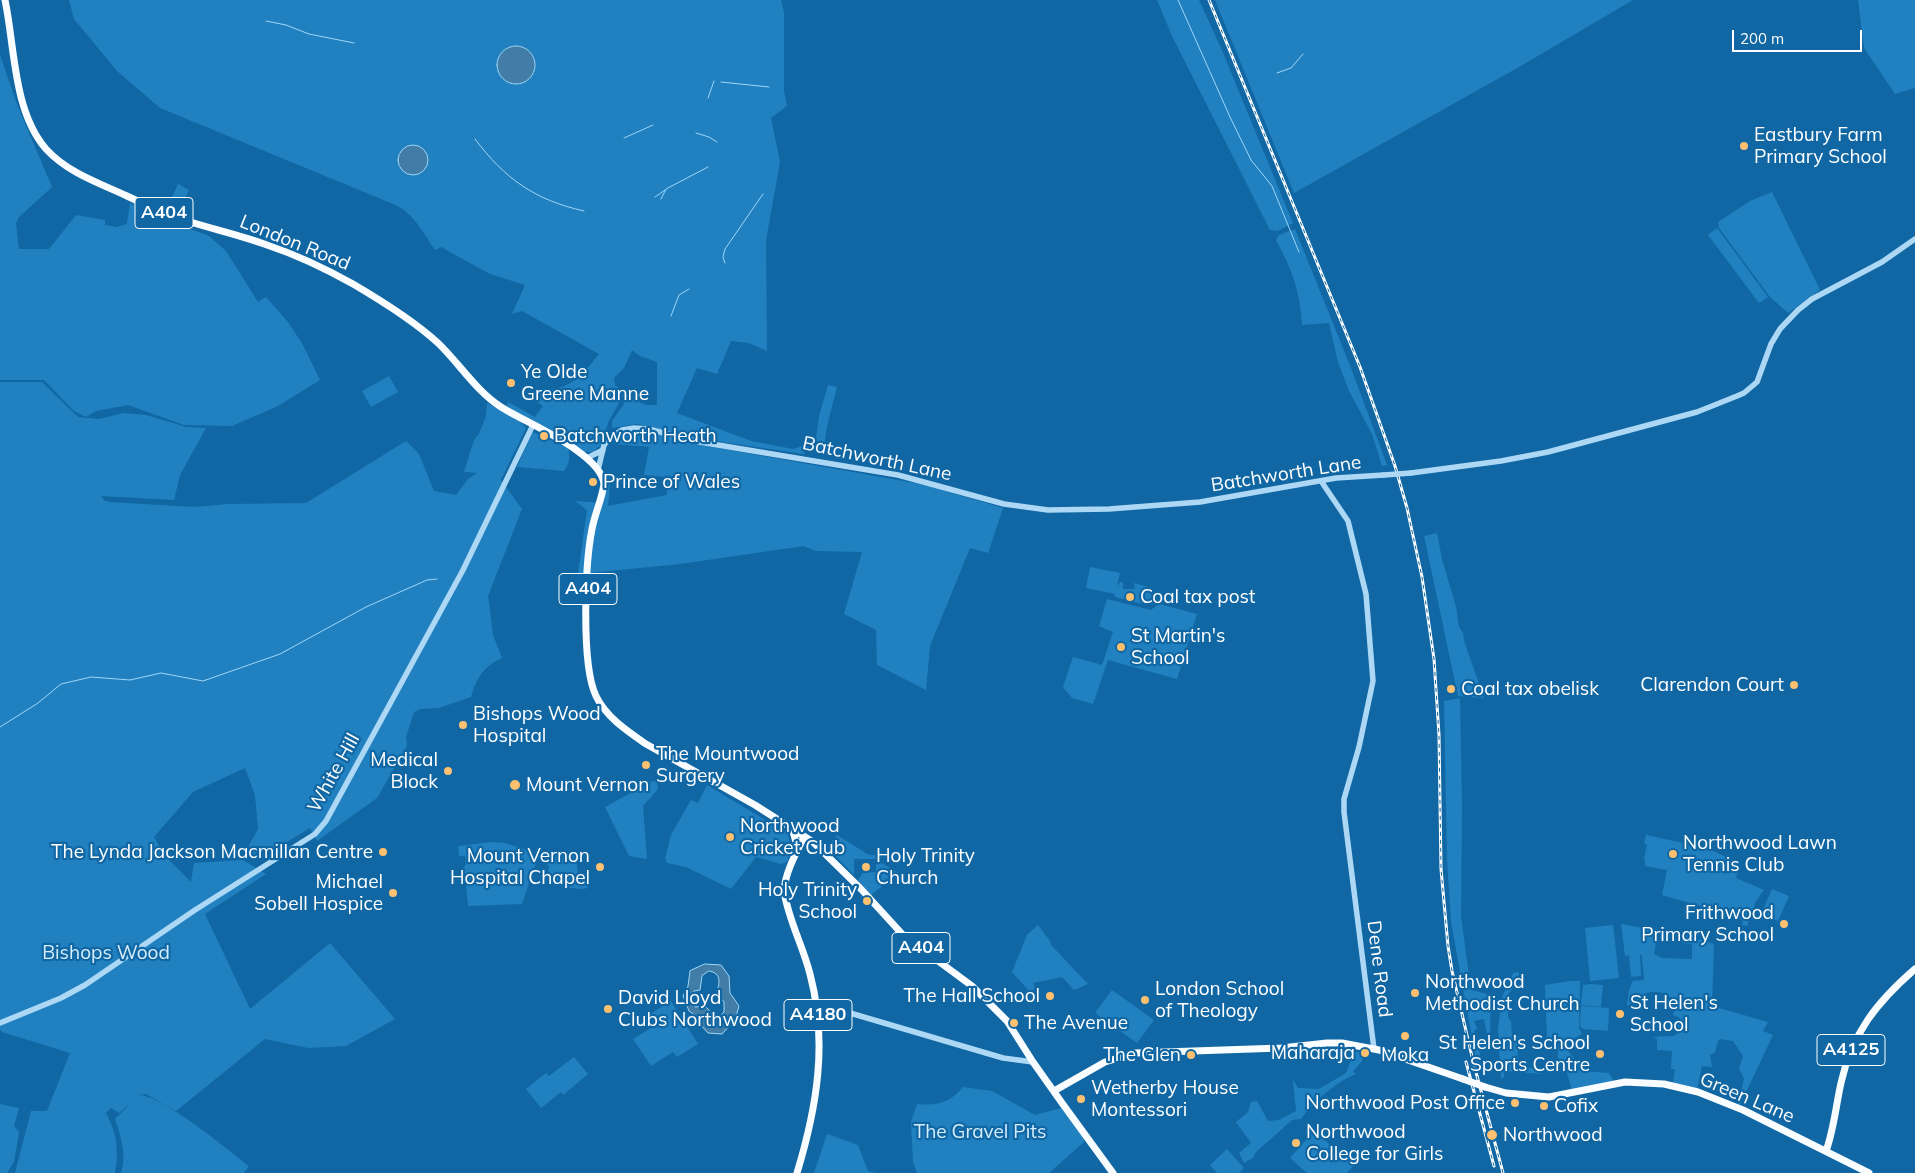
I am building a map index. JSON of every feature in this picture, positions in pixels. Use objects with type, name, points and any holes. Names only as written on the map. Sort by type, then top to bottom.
[{"type":"main road","name":"London Road","points":[[5,0],[17,80],[23,102],[32,127],[39,139],[61,163],[80,174],[159,210],[190,222],[268,245],[352,284],[427,334],[446,351],[488,398],[502,408],[572,446],[587,458]]},
{"type":"main road","name":"A404","points":[[587,458],[598,470],[604,484],[590,544],[587,607],[588,672],[596,697],[612,718],[646,744],[716,782],[821,848],[904,935],[972,986],[1008,1021],[1033,1062],[1087,1140],[1113,1173]]},
{"type":"main road","points":[[792,828],[797,852]]},
{"type":"main road","name":"A4180","points":[[797,1173],[811,1123],[820,1045],[816,1003],[810,974],[784,891],[804,837]]},
{"type":"main road","name":"A4125","points":[[1826,1151],[1843,1073],[1860,1032],[1882,999],[1915,969]]},
{"type":"main road","name":"Green Lane","points":[[1054,1092],[1105,1062],[1135,1053],[1281,1048],[1335,1043],[1374,1048],[1506,1093],[1549,1097],[1624,1082],[1664,1084],[1698,1092],[1741,1108],[1869,1173]]},
{"type":"street","name":"Batchworth Lane","points":[[598,470],[602,461],[603,450],[611,437],[626,428],[641,428],[700,442],[898,475],[1004,504],[1048,510],[1109,509],[1200,502],[1336,478],[1411,473],[1501,461],[1550,452],[1697,412],[1737,396],[1757,382],[1771,344],[1780,329],[1798,310],[1817,296],[1882,262],[1915,239]]},
{"type":"street","name":"White Hill","points":[[0,1023],[60,998],[85,985],[195,910],[315,834],[326,821],[462,570],[533,425]]},
{"type":"street","name":"Batchworth Lane","points":[[587,458],[603,450]]},
{"type":"street","name":"Dene Road","points":[[1321,481],[1348,521],[1366,594],[1372,662],[1372,689],[1359,747],[1344,799],[1345,824],[1374,1048]]},
{"type":"street","points":[[816,1003],[1003,1058],[1033,1062]]},
{"type":"green space","points":[[69,0],[781,0],[784,12],[784,91],[787,106],[771,118],[780,162],[766,240],[767,351],[749,343],[731,341],[717,374],[697,368],[677,413],[751,441],[793,449],[805,445],[804,454],[715,441],[636,424],[612,428],[612,421],[628,398],[647,405],[657,405],[657,362],[640,356],[632,350],[624,368],[614,378],[615,385],[625,392],[608,423],[602,444],[593,452],[584,452],[507,408],[508,402],[535,417],[543,406],[532,399],[532,391],[554,389],[571,383],[585,371],[599,354],[522,311],[512,314],[525,285],[490,274],[441,247],[435,250],[414,220],[398,206],[160,108],[117,71],[74,19]]},
{"type":"green space","points":[[1157,0],[1199,0],[1221,48],[1293,223],[1278,231],[1270,230],[1172,36]]},
{"type":"green space","points":[[1215,0],[1633,0],[1519,67],[1294,193]]},
{"type":"green space","points":[[1858,0],[1915,0],[1915,88],[1895,94],[1864,48]]},
{"type":"green space","points":[[0,55],[18,107],[52,187],[18,218],[16,224],[19,249],[49,249],[76,215],[105,220],[105,225],[116,227],[127,224],[130,203],[164,219],[209,236],[226,251],[258,302],[266,297],[288,322],[303,345],[320,380],[278,406],[232,426],[184,425],[128,405],[96,411],[86,417],[74,411],[44,380],[0,380]]},
{"type":"green space","points":[[178,184],[189,190],[180,209],[169,204]]},
{"type":"green space","points":[[1772,192],[1820,290],[1788,313],[1770,297],[1719,228],[1718,222],[1750,201]]},
{"type":"green space","points":[[1717,228],[1768,297],[1759,303],[1708,235]]},
{"type":"green space","points":[[1295,229],[1351,368],[1387,465],[1382,466],[1372,434],[1349,391],[1338,362],[1329,323],[1302,325],[1300,302],[1294,281],[1276,240],[1279,235]]},
{"type":"green space","points":[[389,376],[398,392],[371,407],[362,391]]},
{"type":"green space","name":"Bishops Wood","points":[[0,382],[42,382],[78,417],[99,419],[124,413],[146,415],[186,427],[206,428],[180,475],[174,500],[101,496],[109,502],[194,507],[228,504],[306,503],[406,441],[419,454],[434,491],[456,495],[468,479],[477,473],[464,472],[474,440],[479,434],[486,416],[487,403],[521,422],[526,428],[501,480],[522,509],[488,596],[493,635],[502,658],[485,669],[471,697],[439,708],[421,709],[414,712],[406,737],[407,746],[377,798],[317,841],[310,828],[264,856],[243,856],[258,829],[255,795],[245,768],[193,792],[154,837],[165,856],[191,882],[194,863],[243,860],[266,874],[205,914],[250,1009],[330,943],[395,1019],[346,1046],[308,1048],[265,1039],[176,1111],[163,1104],[211,1136],[249,1166],[244,1173],[121,1173],[123,1153],[115,1119],[131,1103],[119,1113],[111,1108],[106,1113],[113,1128],[116,1142],[115,1173],[15,1173],[31,1111],[47,1111],[70,1053],[2,1032],[0,1029]],"holes":[[[146,1094],[161,1103],[149,1097],[138,1095]]]},
{"type":"green space","points":[[828,385],[837,387],[827,426],[823,453],[814,452],[819,416]]},
{"type":"green space","points":[[643,431],[707,446],[931,486],[1003,508],[988,553],[970,548],[930,646],[926,690],[877,665],[876,630],[844,614],[862,552],[816,551],[804,546],[680,564],[578,574],[587,510],[575,501],[602,503],[606,476],[611,475],[608,506],[667,495],[667,477],[644,475],[649,447],[614,444],[620,433]]},
{"type":"green space","points":[[533,432],[568,448],[569,460],[564,471],[517,467]]},
{"type":"green space","points":[[1437,533],[1442,559],[1456,607],[1459,627],[1463,633],[1464,641],[1484,698],[1458,696],[1424,536]]},
{"type":"green space","points":[[1090,567],[1120,573],[1117,587],[1120,582],[1123,582],[1123,589],[1135,589],[1134,583],[1152,588],[1153,598],[1146,605],[1115,597],[1115,594],[1086,588]]},
{"type":"green space","points":[[1107,599],[1151,610],[1159,604],[1197,614],[1177,679],[1108,660],[1093,704],[1072,698],[1063,687],[1073,657],[1102,665],[1113,632],[1099,626]]},
{"type":"green space","points":[[1460,698],[1461,916],[1471,990],[1491,995],[1490,1035],[1487,1035],[1484,1019],[1474,1021],[1477,1029],[1474,1031],[1483,1066],[1477,1065],[1451,922],[1447,859],[1444,701]]},
{"type":"green space","points":[[653,781],[657,781],[658,789],[643,806],[647,859],[629,856],[605,807]]},
{"type":"green space","name":"Northwood Cricket Club","points":[[707,785],[787,833],[792,848],[787,862],[781,864],[756,857],[731,889],[686,867],[667,863],[665,859],[671,835],[691,800],[698,803]]},
{"type":"green space","points":[[837,835],[869,855],[883,855],[880,862],[899,873],[871,895],[858,880],[863,873],[876,872],[876,859],[854,859],[854,875],[827,847]]},
{"type":"green space","points":[[1646,835],[1706,848],[1740,863],[1736,878],[1764,890],[1756,901],[1747,926],[1742,925],[1743,921],[1734,916],[1662,895],[1667,870],[1645,866],[1644,860],[1647,844],[1644,844]]},
{"type":"green space","points":[[492,842],[505,843],[539,854],[522,904],[468,906],[464,866],[466,865],[465,856],[459,856],[458,846]]},
{"type":"green space","points":[[563,850],[574,854],[578,876],[588,888],[558,886],[552,876],[548,876],[549,865],[545,864],[549,853],[556,854]]},
{"type":"green space","points":[[1772,889],[1789,896],[1778,921],[1761,914]]},
{"type":"green space","points":[[1621,924],[1658,931],[1654,954],[1662,958],[1692,959],[1692,944],[1664,941],[1665,932],[1692,937],[1714,944],[1712,1006],[1768,1022],[1763,1031],[1773,1035],[1740,1105],[1738,1104],[1744,1079],[1739,1068],[1743,1056],[1733,1041],[1720,1039],[1718,1041],[1715,1052],[1710,1055],[1712,1067],[1702,1066],[1697,1089],[1673,1083],[1675,1069],[1671,1069],[1672,1051],[1657,1050],[1657,1039],[1653,1037],[1674,1036],[1678,1033],[1676,1030],[1680,1018],[1673,1015],[1676,1002],[1665,994],[1653,992],[1644,994],[1643,1008],[1627,1005],[1629,990],[1633,981],[1644,980],[1642,956],[1640,954],[1641,976],[1631,977],[1629,955],[1625,956]]},
{"type":"green space","points":[[1038,925],[1051,945],[1088,984],[1074,990],[1062,977],[1033,983],[1035,988],[1030,992],[1012,972],[1027,935]]},
{"type":"green space","points":[[1613,925],[1619,978],[1590,981],[1585,928]]},
{"type":"green space","points":[[1519,972],[1518,983],[1508,994],[1508,1018],[1511,1021],[1512,1036],[1519,1036],[1517,1067],[1536,1068],[1541,1070],[1541,1074],[1504,1071],[1504,1078],[1501,1078],[1498,1030],[1502,997],[1513,973]]},
{"type":"green space","points":[[1580,981],[1579,1028],[1582,1034],[1569,1039],[1547,1040],[1545,985]]},
{"type":"green space","points":[[1583,985],[1603,985],[1601,1007],[1581,1005]]},
{"type":"green space","points":[[1112,990],[1154,1020],[1137,1043],[1095,1013]]},
{"type":"green space","points":[[671,1001],[698,1044],[677,1057],[673,1052],[651,1066],[633,1039],[656,1025],[650,1014]]},
{"type":"green space","points":[[1581,1006],[1609,1008],[1608,1031],[1583,1029],[1580,1026]]},
{"type":"green space","points":[[1558,1047],[1567,1049],[1575,1060],[1580,1061],[1581,1071],[1609,1073],[1614,1082],[1572,1090],[1566,1063],[1558,1058]]},
{"type":"green space","points":[[1354,1052],[1362,1052],[1362,1061],[1353,1071],[1356,1074],[1325,1093],[1301,1119],[1292,1120],[1256,1152],[1253,1158],[1244,1163],[1239,1153],[1251,1143],[1236,1122],[1248,1112],[1251,1102],[1257,1101],[1268,1121],[1279,1120],[1296,1111],[1293,1080],[1298,1088],[1319,1089],[1346,1073]]},
{"type":"green space","points":[[574,1057],[588,1074],[563,1095],[561,1092],[541,1108],[526,1089],[546,1073],[549,1076]]},
{"type":"green space","name":"The Gravel Pits","points":[[963,1087],[992,1091],[1035,1115],[1061,1108],[1084,1136],[1084,1142],[1049,1173],[917,1173],[913,1162],[911,1122],[917,1104],[937,1104],[943,1102],[953,1097]]},
{"type":"green space","points":[[0,1104],[19,1108],[14,1126],[19,1132],[14,1162],[7,1173],[0,1173]]},
{"type":"green space","points":[[1314,1131],[1354,1165],[1347,1173],[1307,1173],[1290,1158]]},
{"type":"green space","name":"The Gravel Pits","points":[[827,1134],[858,1145],[868,1171],[875,1173],[814,1173]]},
{"type":"green space","points":[[1227,1149],[1244,1168],[1239,1173],[1217,1173],[1210,1165]]},
{"type":"shaded area","points":[[516,46],[529,52],[535,65],[529,78],[516,84],[503,78],[497,65],[503,52]]},
{"type":"shaded area","points":[[413,145],[424,149],[428,160],[424,171],[413,175],[402,171],[398,160],[402,149]]},
{"type":"shaded area","points":[[705,964],[721,965],[729,976],[730,993],[739,1006],[735,1020],[722,1034],[708,1033],[698,1022],[699,1018],[689,1011],[683,996],[688,986],[690,971]],"holes":[[[709,971],[713,972],[719,979],[716,993],[724,1002],[724,1012],[717,1019],[712,1018],[705,1006],[695,1007],[693,1001],[694,991],[700,990],[702,976]]]},
{"type":"waterway","points":[[1178,0],[1251,160],[1272,186],[1299,252]]},
{"type":"waterway","points":[[266,21],[286,25],[309,34],[354,43]]},
{"type":"waterway","points":[[1277,73],[1291,68],[1303,54]]},
{"type":"waterway","points":[[708,98],[714,81]]},
{"type":"waterway","points":[[721,82],[769,87]]},
{"type":"waterway","points":[[624,138],[653,125]]},
{"type":"waterway","points":[[696,133],[717,142]]},
{"type":"waterway","points":[[475,139],[498,166],[522,186],[551,201],[584,211]]},
{"type":"waterway","points":[[661,199],[666,189],[708,167]]},
{"type":"waterway","points":[[655,197],[665,190]]},
{"type":"waterway","points":[[725,263],[723,257],[725,249],[763,194]]},
{"type":"waterway","points":[[671,316],[679,295],[689,289]]},
{"type":"waterway","points":[[0,727],[38,703],[61,684],[91,677],[130,680],[161,673],[203,681],[280,654],[366,607],[427,580],[437,579]]},
{"type":"railway","points":[[1209,0],[1360,367],[1395,466],[1407,508],[1422,577],[1434,659],[1439,735],[1441,869],[1448,946],[1473,1061],[1503,1173]]},
{"type":"railway","points":[[1466,1062],[1494,1166]]},
{"type":"place","name":"Eastbury Farm Primary School","points":[[1744,146]]},
{"type":"place","name":"Ye Olde Greene Manne","points":[[511,383]]},
{"type":"place","name":"Batchworth Heath","points":[[544,436]]},
{"type":"place","name":"Prince of Wales","points":[[593,482]]},
{"type":"place","name":"Coal tax post","points":[[1130,597]]},
{"type":"place","name":"St Martin's School","points":[[1121,647]]},
{"type":"place","name":"Clarendon Court","points":[[1794,685]]},
{"type":"place","name":"Coal tax obelisk","points":[[1451,689]]},
{"type":"place","name":"Bishops Wood Hospital","points":[[463,725]]},
{"type":"place","name":"The Mountwood Surgery","points":[[646,765]]},
{"type":"place","name":"Medical Block","points":[[448,771]]},
{"type":"place","name":"Mount Vernon","points":[[515,785]]},
{"type":"place","name":"Northwood Cricket Club","points":[[730,837]]},
{"type":"place","name":"The Lynda Jackson Macmillan Centre","points":[[383,852]]},
{"type":"place","name":"Northwood Lawn Tennis Club","points":[[1673,854]]},
{"type":"place","name":"Mount Vernon Hospital Chapel","points":[[600,867]]},
{"type":"place","name":"Holy Trinity Church","points":[[866,867]]},
{"type":"place","name":"Michael Sobell Hospice","points":[[393,893]]},
{"type":"place","name":"Holy Trinity School","points":[[867,901]]},
{"type":"place","name":"Frithwood Primary School","points":[[1784,924]]},
{"type":"place","name":"Northwood Methodist Church","points":[[1415,993]]},
{"type":"place","name":"The Hall School","points":[[1050,996]]},
{"type":"place","name":"London School of Theology","points":[[1145,1000]]},
{"type":"place","name":"David Lloyd Clubs Northwood","points":[[608,1009]]},
{"type":"place","name":"St Helen's School","points":[[1620,1014]]},
{"type":"place","name":"The Avenue","points":[[1014,1023]]},
{"type":"place","name":"Moka","points":[[1405,1036]]},
{"type":"place","name":"Maharaja","points":[[1365,1053]]},
{"type":"place","name":"St Helen's School Sports Centre","points":[[1600,1054]]},
{"type":"place","name":"The Glen","points":[[1191,1055]]},
{"type":"place","name":"Wetherby House Montessori","points":[[1081,1099]]},
{"type":"place","name":"Northwood Post Office","points":[[1515,1103]]},
{"type":"place","name":"Cofix","points":[[1544,1106]]},
{"type":"place","name":"Northwood","points":[[1492,1135]]},
{"type":"place","name":"Northwood College for Girls","points":[[1296,1143]]}]
